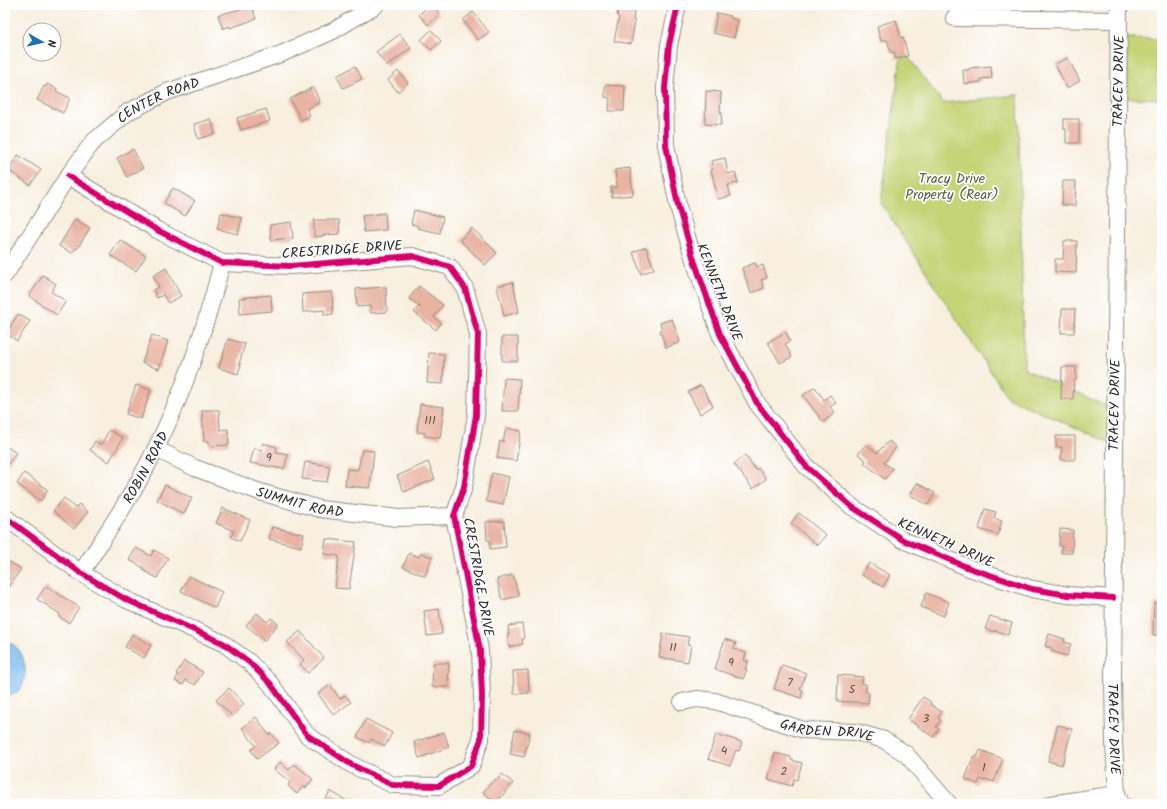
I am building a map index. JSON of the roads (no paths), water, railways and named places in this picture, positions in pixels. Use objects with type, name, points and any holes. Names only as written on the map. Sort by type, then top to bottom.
[{"type":"street","name":"CENTER ROAD","points":[[5,276],[68,176],[93,142],[128,112],[168,92],[281,54],[333,31],[376,5]]},
{"type":"street","name":"KENNETH DRIVE","points":[[678,5],[669,45],[665,88],[666,145],[678,206],[694,260],[720,334],[757,402],[806,466],[852,506],[903,540],[969,568],[1032,589],[1068,595],[1113,598]]},
{"type":"street","name":"TRACEY DRIVE","points":[[1118,12],[1113,598],[1114,743],[1119,799]]},
{"type":"street","points":[[954,18],[1118,12]]},
{"type":"street","name":"CRESTRIDGE DRIVE","points":[[68,176],[157,230],[222,263],[291,266],[412,256],[450,266],[465,288],[478,334],[476,415],[464,487],[454,516],[480,650],[482,694],[481,739],[471,766],[439,786],[393,785],[352,765],[308,735],[270,683],[249,662],[223,642],[124,599],[81,573]]},
{"type":"street","name":"ROBIN ROAD","points":[[81,573],[125,503],[156,449],[183,388],[214,296],[222,263]]},
{"type":"street","name":"SUMMIT ROAD","points":[[156,449],[196,468],[260,492],[320,508],[398,518],[454,516]]},
{"type":"street","points":[[5,516],[81,573]]},
{"type":"street","name":"GARDEN DRIVE","points":[[682,702],[697,699],[715,701],[804,730],[856,732],[884,740],[906,754],[949,804]]},
{"type":"street","points":[[1051,804],[1119,799]]},
{"type":"water","points":[[5,643],[13,644],[19,651],[23,658],[25,675],[19,690],[13,695],[5,696]]},
{"type":"park label","name":"Tracy Drive Property (Rear)","points":[[952,186]]}]
